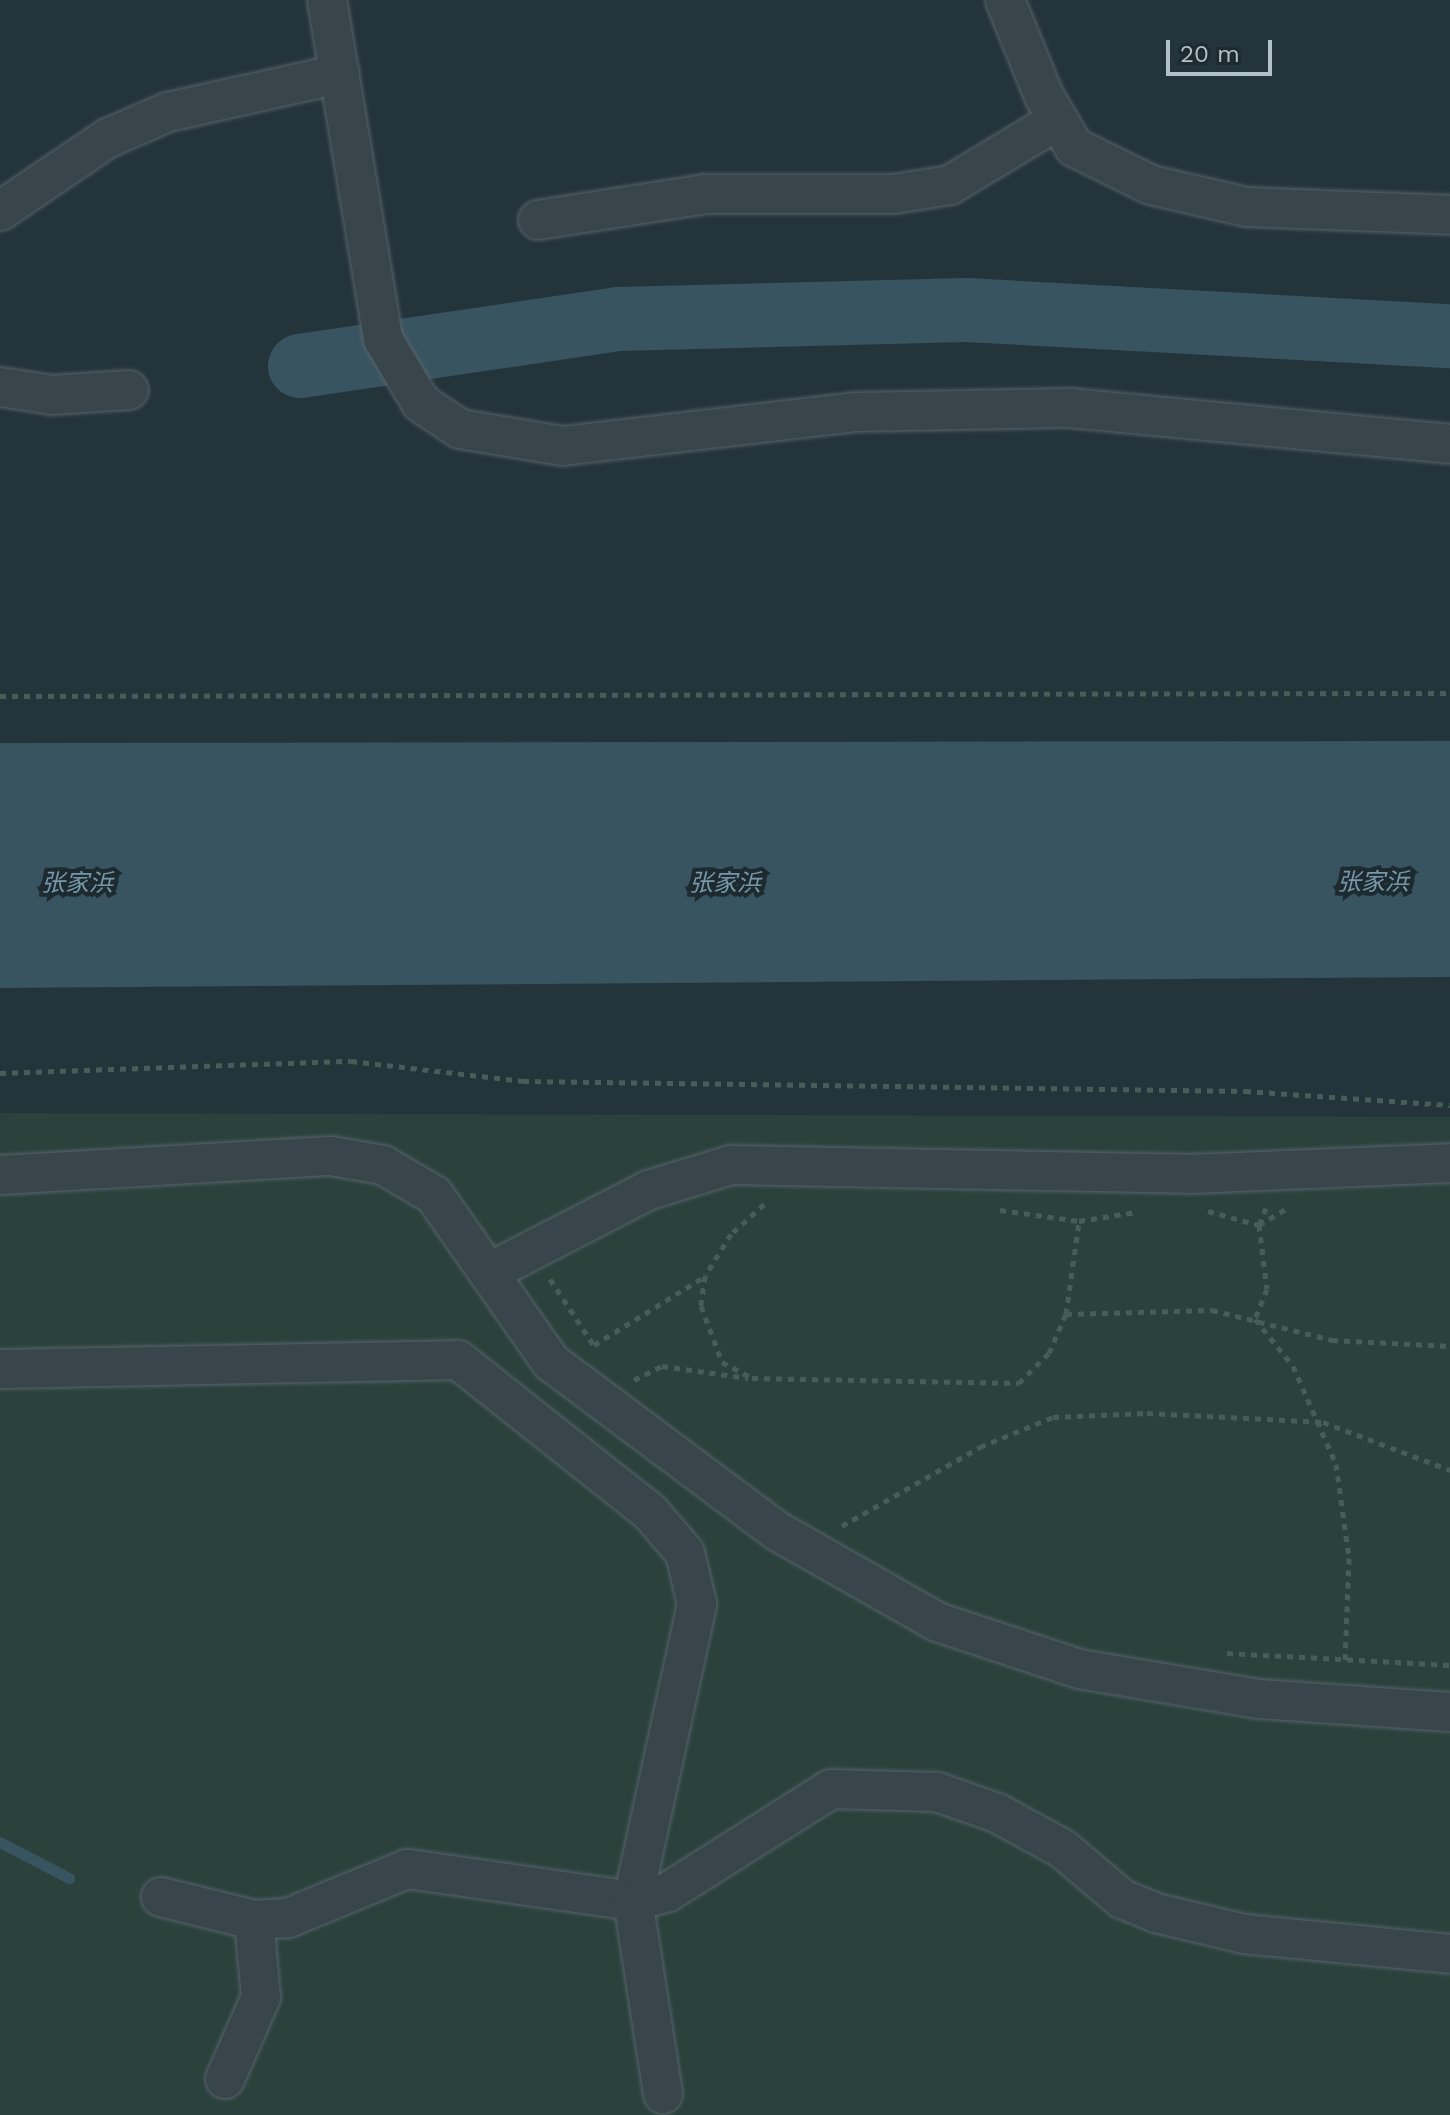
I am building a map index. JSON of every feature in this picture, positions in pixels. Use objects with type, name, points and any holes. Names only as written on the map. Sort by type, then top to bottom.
[{"type":"lane","points":[[327,0],[383,339],[421,403],[460,429],[563,446],[855,412],[1070,408],[1450,444]]},
{"type":"lane","points":[[1005,0],[1058,120],[1074,147],[1151,185],[1246,207],[1450,215]]},
{"type":"lane","points":[[0,211],[108,138],[168,112],[340,74]]},
{"type":"lane","points":[[538,220],[705,194],[894,194],[950,185],[1058,120]]},
{"type":"lane","points":[[0,387],[52,395],[129,390]]},
{"type":"lane","points":[[0,1175],[331,1156],[383,1165],[434,1195],[551,1362],[575,1380],[825,1533],[937,1622],[1079,1669],[1259,1699],[1450,1712]]},
{"type":"lane","points":[[490,1272],[649,1190],[731,1165],[1087,1174],[1450,1163]]},
{"type":"lane","points":[[0,1369],[458,1360],[650,1512],[685,1553],[697,1604],[633,1901],[663,2094]]},
{"type":"lane","points":[[161,1897],[254,1920],[288,1918],[407,1869],[633,1901],[668,1892],[831,1789],[867,1785],[937,1792],[997,1813],[1063,1849],[1122,1899],[1156,1913],[1244,1934],[1450,1954]]},
{"type":"lane","points":[[225,2079],[261,1997],[254,1920]]},
{"type":"path","points":[[0,696],[1450,693]]},
{"type":"path","points":[[0,1073],[351,1061],[523,1081],[1245,1091],[1450,1105]]},
{"type":"path","points":[[1255,1319],[1267,1289],[1259,1225],[1280,1170]]},
{"type":"path","points":[[575,1380],[594,1345],[705,1276],[752,1208],[778,1199]]},
{"type":"path","points":[[628,1383],[662,1366],[752,1378],[1019,1383],[1049,1353],[1066,1314],[1079,1221]]},
{"type":"path","points":[[532,1251],[602,1354]]},
{"type":"path","points":[[705,1276],[701,1306],[722,1362],[752,1378]]},
{"type":"path","points":[[1066,1314],[1212,1310],[1332,1340],[1450,1346]]},
{"type":"path","points":[[1255,1319],[1293,1366],[1323,1422],[1349,1558],[1345,1662]]},
{"type":"path","points":[[619,1374],[640,1390]]},
{"type":"path","points":[[825,1533],[980,1447],[1053,1417],[1147,1413],[1323,1422],[1450,1470]]},
{"type":"path","points":[[825,1533],[852,1535]]},
{"type":"path","points":[[1214,1652],[1345,1662],[1450,1665]]},
{"type":"green space","points":[[0,1113],[1450,1117],[1450,2115],[0,2115]]},
{"type":"water","name":"张家浜","points":[[1450,741],[1450,977],[0,988],[0,743]]},
{"type":"waterway","points":[[300,366],[618,319],[966,310],[1450,336]]},
{"type":"waterway","points":[[0,1842],[69,1878]]}]
